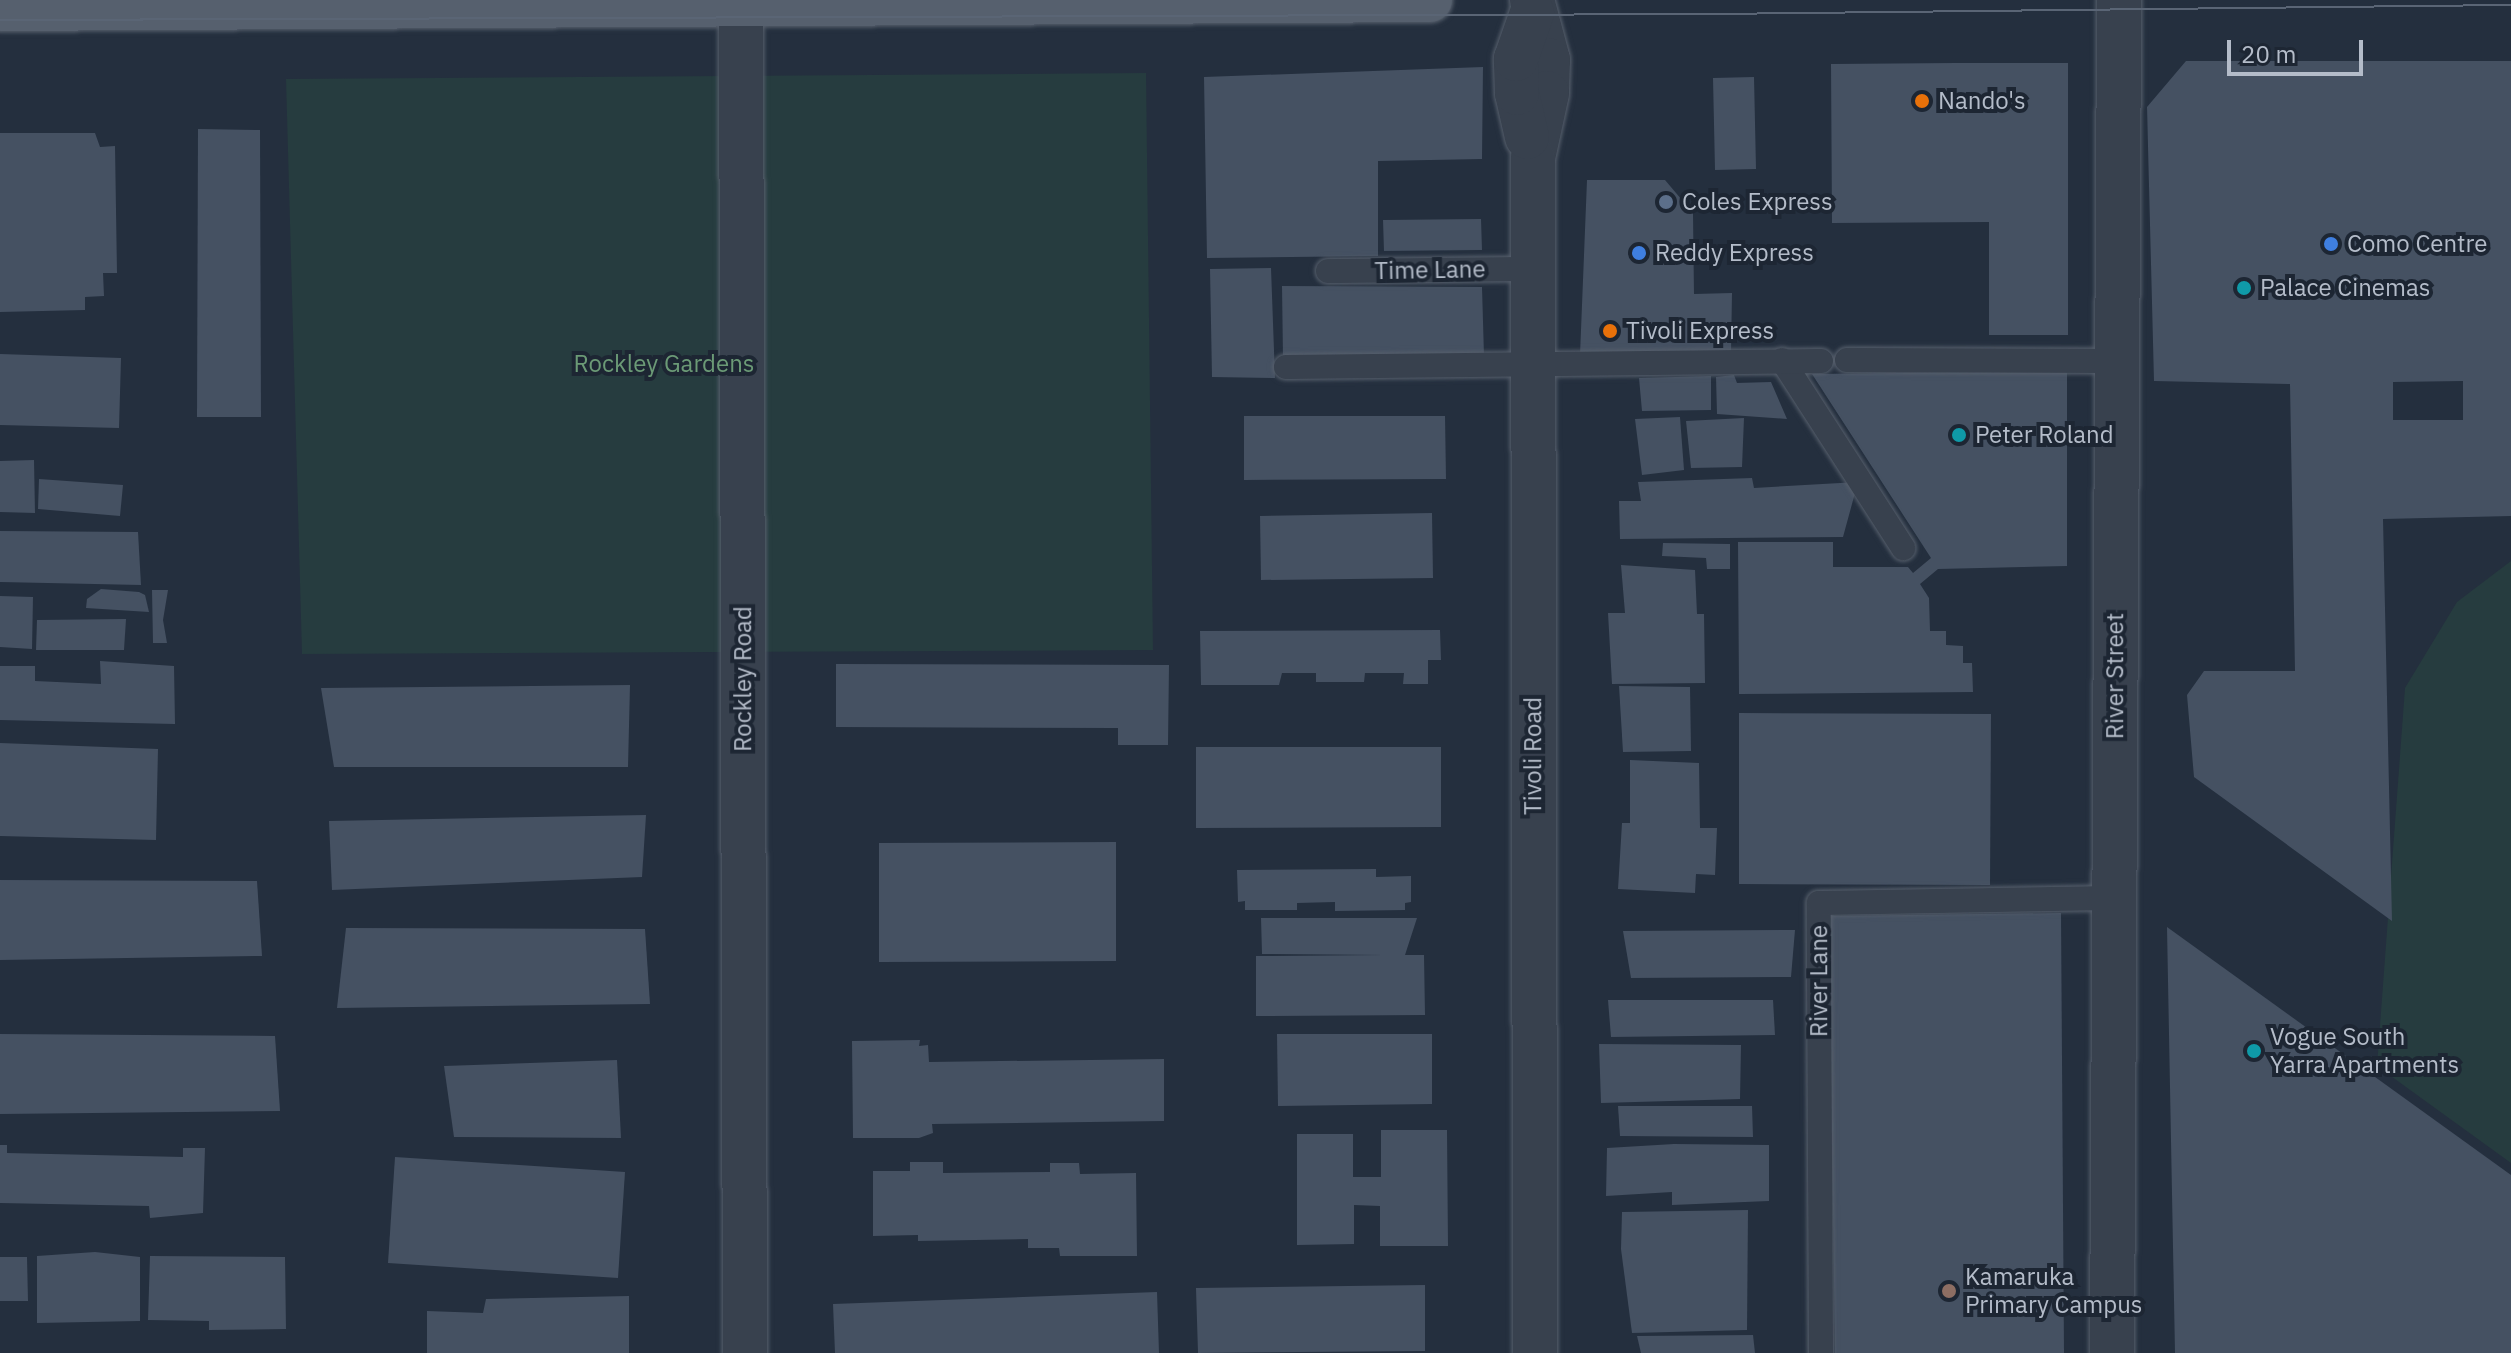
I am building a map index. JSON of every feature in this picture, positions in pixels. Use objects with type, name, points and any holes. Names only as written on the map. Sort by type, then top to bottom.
[{"type":"main road","points":[[0,9],[1430,0]]},
{"type":"street","name":"River Street","points":[[2112,1353],[2119,0]]},
{"type":"street","name":"Rockley Road","points":[[741,5],[745,1353]]},
{"type":"street","name":"Tivoli Road","points":[[1532,7],[1516,59],[1517,93],[1533,158],[1535,1353]]},
{"type":"lane","name":"Time Lane","points":[[1328,271],[1532,269]]},
{"type":"lane","points":[[1782,360],[1903,548]]},
{"type":"lane","points":[[1847,360],[2117,361]]},
{"type":"lane","points":[[1286,367],[1532,367],[1821,361]]},
{"type":"lane","name":"River Lane","points":[[1821,1353],[1819,903],[2113,898]]},
{"type":"green space","name":"Rockley Gardens","points":[[1146,73],[1153,650],[302,654],[286,79]]},
{"type":"green space","points":[[2511,561],[2511,1163],[2377,1066],[2405,688],[2457,602]]},
{"type":"building","name":"Como Centre","points":[[2186,61],[2511,61],[2511,516],[2383,519],[2392,921],[2194,777],[2187,695],[2204,671],[2295,671],[2290,384],[2154,381],[2147,107]],"holes":[[[2463,381],[2463,420],[2393,420],[2393,382]]]},
{"type":"building","points":[[2068,63],[2068,335],[1989,335],[1989,222],[1832,223],[1831,64]]},
{"type":"building","points":[[1483,67],[1482,159],[1378,161],[1378,256],[1207,258],[1204,77]]},
{"type":"building","points":[[1754,77],[1756,169],[1715,170],[1713,78]]},
{"type":"building","points":[[198,129],[260,130],[261,417],[197,417]]},
{"type":"building","points":[[0,133],[95,133],[100,147],[115,146],[117,273],[103,273],[104,296],[85,297],[85,310],[0,312]]},
{"type":"building","name":"Reddy Express","points":[[1587,180],[1665,180],[1693,213],[1694,294],[1732,293],[1731,353],[1580,355]]},
{"type":"building","points":[[1481,219],[1482,250],[1384,251],[1383,220]]},
{"type":"building","points":[[1271,268],[1275,378],[1212,377],[1210,269]]},
{"type":"building","points":[[1282,286],[1482,287],[1484,356],[1283,358]]},
{"type":"building","points":[[0,354],[121,358],[119,428],[0,425]]},
{"type":"building","points":[[2067,371],[2067,566],[1938,569],[1920,584],[1929,598],[1930,631],[1946,631],[1946,645],[1963,646],[1963,663],[1972,663],[1973,692],[1739,694],[1738,542],[1833,542],[1833,567],[1908,567],[1913,573],[1931,558],[1812,374]]},
{"type":"building","points":[[1734,375],[1737,383],[1771,382],[1787,419],[1717,414],[1716,377]]},
{"type":"building","points":[[1711,376],[1711,410],[1642,411],[1639,378]]},
{"type":"building","points":[[1244,416],[1445,416],[1446,479],[1244,480]]},
{"type":"building","points":[[1680,417],[1684,470],[1642,475],[1635,419]]},
{"type":"building","points":[[1744,418],[1742,467],[1691,468],[1686,421]]},
{"type":"building","points":[[34,460],[35,513],[0,512],[0,461]]},
{"type":"building","points":[[1752,478],[1754,488],[1858,482],[1843,537],[1620,539],[1619,501],[1641,501],[1638,482]]},
{"type":"building","points":[[39,479],[123,485],[120,516],[38,509]]},
{"type":"building","points":[[1432,513],[1433,578],[1261,580],[1260,516]]},
{"type":"building","points":[[0,531],[138,532],[141,585],[0,582]]},
{"type":"building","points":[[1663,543],[1730,544],[1730,569],[1707,569],[1706,558],[1662,556]]},
{"type":"building","points":[[1621,565],[1695,570],[1697,614],[1704,614],[1705,683],[1612,684],[1608,613],[1625,613]]},
{"type":"building","points":[[101,589],[139,592],[145,595],[149,612],[86,608],[87,599]]},
{"type":"building","points":[[152,590],[168,590],[163,620],[167,643],[153,643]]},
{"type":"building","points":[[0,596],[33,597],[32,649],[0,647]]},
{"type":"building","points":[[126,619],[124,650],[36,650],[37,620]]},
{"type":"building","points":[[1440,630],[1441,660],[1428,660],[1428,684],[1403,684],[1404,673],[1365,673],[1364,682],[1316,682],[1316,673],[1282,673],[1279,685],[1201,685],[1200,631]]},
{"type":"building","points":[[100,661],[174,666],[175,724],[0,720],[0,666],[35,666],[35,681],[101,684]]},
{"type":"building","points":[[836,664],[1169,665],[1168,745],[1118,745],[1118,728],[836,727]]},
{"type":"building","points":[[630,685],[628,767],[334,767],[321,688]]},
{"type":"building","points":[[1619,686],[1690,687],[1691,751],[1623,752]]},
{"type":"building","points":[[1739,713],[1991,714],[1990,885],[1739,884]]},
{"type":"building","points":[[0,743],[158,749],[156,840],[0,836]]},
{"type":"building","points":[[1196,747],[1441,747],[1441,827],[1196,828]]},
{"type":"building","points":[[1630,760],[1699,763],[1700,828],[1717,828],[1715,875],[1696,874],[1695,893],[1618,889],[1622,823],[1630,823]]},
{"type":"building","points":[[646,815],[642,877],[332,890],[329,821]]},
{"type":"building","points":[[1116,842],[1116,961],[879,962],[879,843]]},
{"type":"building","points":[[1376,869],[1376,877],[1411,876],[1411,902],[1405,903],[1405,910],[1335,911],[1335,902],[1297,903],[1297,910],[1245,910],[1245,901],[1238,902],[1237,870]]},
{"type":"building","points":[[0,880],[257,881],[262,956],[0,960]]},
{"type":"building","points":[[2061,913],[2064,1353],[1835,1353],[1829,916]]},
{"type":"building","points":[[1261,918],[1417,918],[1405,955],[1424,955],[1425,1015],[1256,1016],[1256,956],[1384,955],[1262,954]]},
{"type":"building","name":"Vogue South Yarra Apartments","points":[[2167,927],[2511,1175],[2511,1353],[2175,1353]]},
{"type":"building","points":[[346,928],[645,929],[650,1004],[337,1008]]},
{"type":"building","points":[[1795,930],[1791,977],[1631,978],[1623,931]]},
{"type":"building","points":[[1608,1000],[1773,1000],[1775,1035],[1611,1037]]},
{"type":"building","points":[[0,1034],[275,1036],[280,1111],[0,1114]]},
{"type":"building","points":[[1277,1034],[1432,1034],[1432,1104],[1278,1106]]},
{"type":"building","points":[[920,1040],[919,1046],[928,1045],[929,1062],[1164,1059],[1164,1121],[932,1124],[933,1133],[919,1138],[853,1138],[852,1041]]},
{"type":"building","points":[[1599,1044],[1741,1045],[1740,1099],[1601,1103]]},
{"type":"building","points":[[617,1060],[621,1138],[454,1137],[444,1066]]},
{"type":"building","points":[[1618,1106],[1752,1106],[1753,1137],[1620,1136]]},
{"type":"building","points":[[1381,1130],[1447,1130],[1448,1246],[1380,1246],[1380,1206],[1354,1205],[1354,1244],[1297,1245],[1297,1134],[1353,1134],[1353,1177],[1381,1177]]},
{"type":"building","points":[[1674,1144],[1769,1145],[1769,1201],[1672,1205],[1672,1192],[1606,1196],[1607,1148]]},
{"type":"building","points":[[0,1145],[7,1145],[7,1153],[183,1157],[183,1148],[205,1148],[203,1213],[150,1218],[149,1206],[0,1203]]},
{"type":"building","points":[[395,1157],[625,1172],[618,1278],[388,1263]]},
{"type":"building","points":[[910,1162],[943,1162],[943,1173],[1050,1172],[1050,1163],[1079,1163],[1080,1174],[1136,1173],[1137,1256],[1060,1256],[1059,1248],[1028,1248],[1028,1239],[918,1241],[918,1235],[873,1236],[873,1171],[910,1171]]},
{"type":"building","points":[[1748,1210],[1747,1330],[1632,1333],[1621,1249],[1622,1212]]},
{"type":"building","points":[[95,1252],[140,1257],[140,1321],[37,1323],[37,1256]]},
{"type":"building","points":[[150,1256],[285,1257],[286,1329],[209,1330],[209,1321],[148,1320]]},
{"type":"building","points":[[0,1257],[27,1257],[28,1301],[0,1301]]},
{"type":"building","points":[[1425,1285],[1425,1351],[1198,1353],[1196,1288]]},
{"type":"building","points":[[1157,1292],[1159,1353],[835,1353],[833,1304]]},
{"type":"building","points":[[629,1296],[629,1353],[427,1353],[427,1311],[483,1313],[486,1299]]},
{"type":"building","points":[[1753,1335],[1755,1353],[1641,1353],[1637,1336]]},
{"type":"tram line","points":[[0,20],[1714,14],[2511,5]]},
{"type":"place","name":"Nando's","points":[[1922,101]]},
{"type":"place","name":"Coles Express","points":[[1666,202]]},
{"type":"place","name":"Como Centre","points":[[2331,244]]},
{"type":"place","name":"Reddy Express","points":[[1639,253]]},
{"type":"place","name":"Palace Cinemas","points":[[2244,288]]},
{"type":"place","name":"Tivoli Express","points":[[1610,331]]},
{"type":"place","name":"Peter Roland","points":[[1959,435]]},
{"type":"place","name":"Vogue South Yarra Apartments","points":[[2254,1051]]},
{"type":"place","name":"Kamaruka Primary Campus","points":[[1949,1291]]}]
